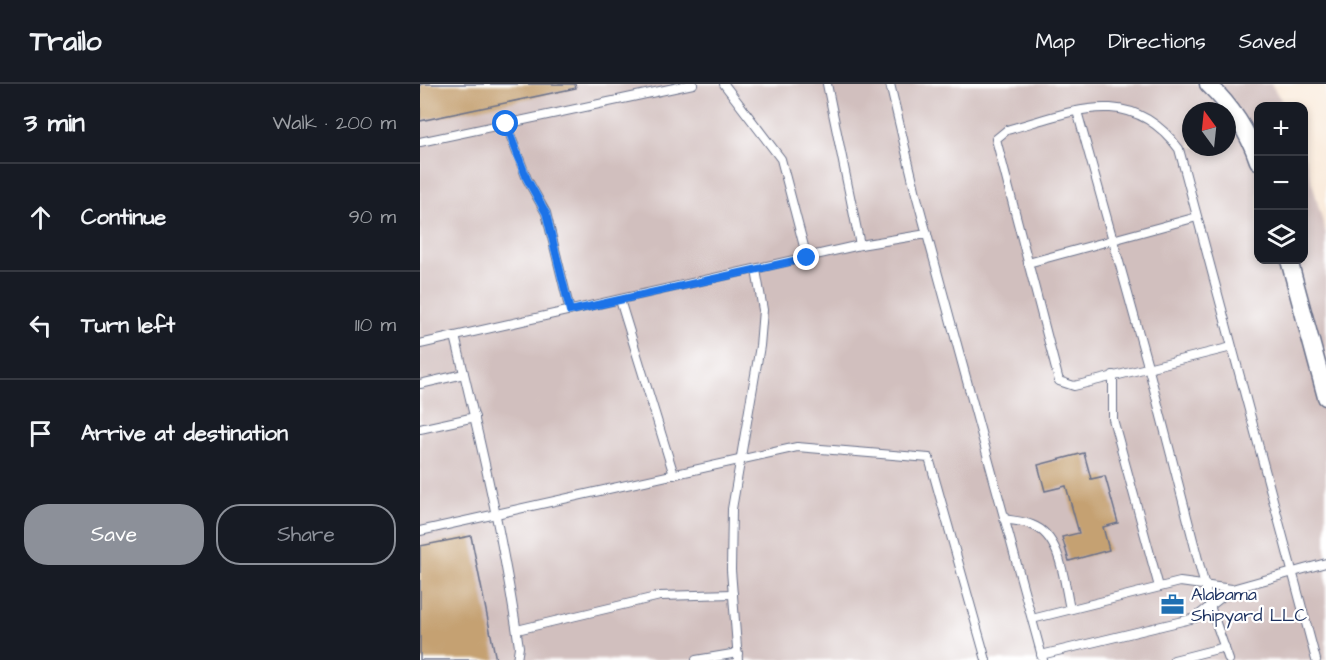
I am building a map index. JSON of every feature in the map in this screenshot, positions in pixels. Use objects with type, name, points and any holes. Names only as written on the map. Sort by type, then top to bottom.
[{"type":"street","points":[[1208,84],[1237,117],[1252,142],[1256,156]]},
{"type":"street","points":[[1290,264],[1326,397]]},
{"type":"lane","points":[[420,142],[693,84]]},
{"type":"lane","points":[[724,84],[781,159],[807,258]]},
{"type":"lane","points":[[827,84],[860,245]]},
{"type":"lane","points":[[890,84],[927,234],[1042,657],[1195,618],[1232,589],[1326,563]]},
{"type":"lane","points":[[1232,347],[1074,386],[1059,381],[996,139],[1007,130],[1099,105],[1122,106],[1141,110],[1156,120],[1179,149],[1316,660]]},
{"type":"lane","points":[[1077,111],[1148,366],[1210,606],[1228,660]]},
{"type":"lane","points":[[506,124],[527,179],[546,213],[570,311]]},
{"type":"lane","points":[[1028,263],[1197,217]]},
{"type":"lane","points":[[420,344],[860,245],[927,234]]},
{"type":"lane","points":[[696,660],[738,657],[733,594],[732,508],[738,461],[760,346],[763,310],[756,270]]},
{"type":"lane","points":[[620,300],[674,475]]},
{"type":"lane","points":[[455,336],[496,514],[517,630],[519,647],[517,660]]},
{"type":"lane","points":[[420,384],[464,374]]},
{"type":"lane","points":[[1113,375],[1113,419],[1159,587]]},
{"type":"lane","points":[[420,429],[475,417]]},
{"type":"lane","points":[[420,531],[797,447],[929,458],[986,660]]},
{"type":"lane","points":[[1004,519],[1034,525],[1050,538],[1058,559],[1070,609]]},
{"type":"lane","points":[[1032,619],[1180,582],[1232,589]]},
{"type":"lane","points":[[517,630],[660,596],[733,594]]},
{"type":"lane","points":[[1173,660],[1225,647]]},
{"type":"shaded area","points":[[420,84],[1271,84],[1282,102],[1254,102],[1254,264],[1308,264],[1308,168],[1326,234],[1326,660],[420,660]]},
{"type":"building","points":[[420,84],[575,84],[576,88],[420,121]]},
{"type":"building","points":[[1084,453],[1091,479],[1105,476],[1118,523],[1103,527],[1109,550],[1069,561],[1062,537],[1079,533],[1066,486],[1045,491],[1038,465]]},
{"type":"building","points":[[471,536],[496,660],[420,660],[420,546]]},
{"type":"place","name":"Alabama Shipyard LLC","points":[[1173,604]]},
{"type":"route","points":[[506,124],[527,179],[546,213],[570,311],[807,258]]}]
